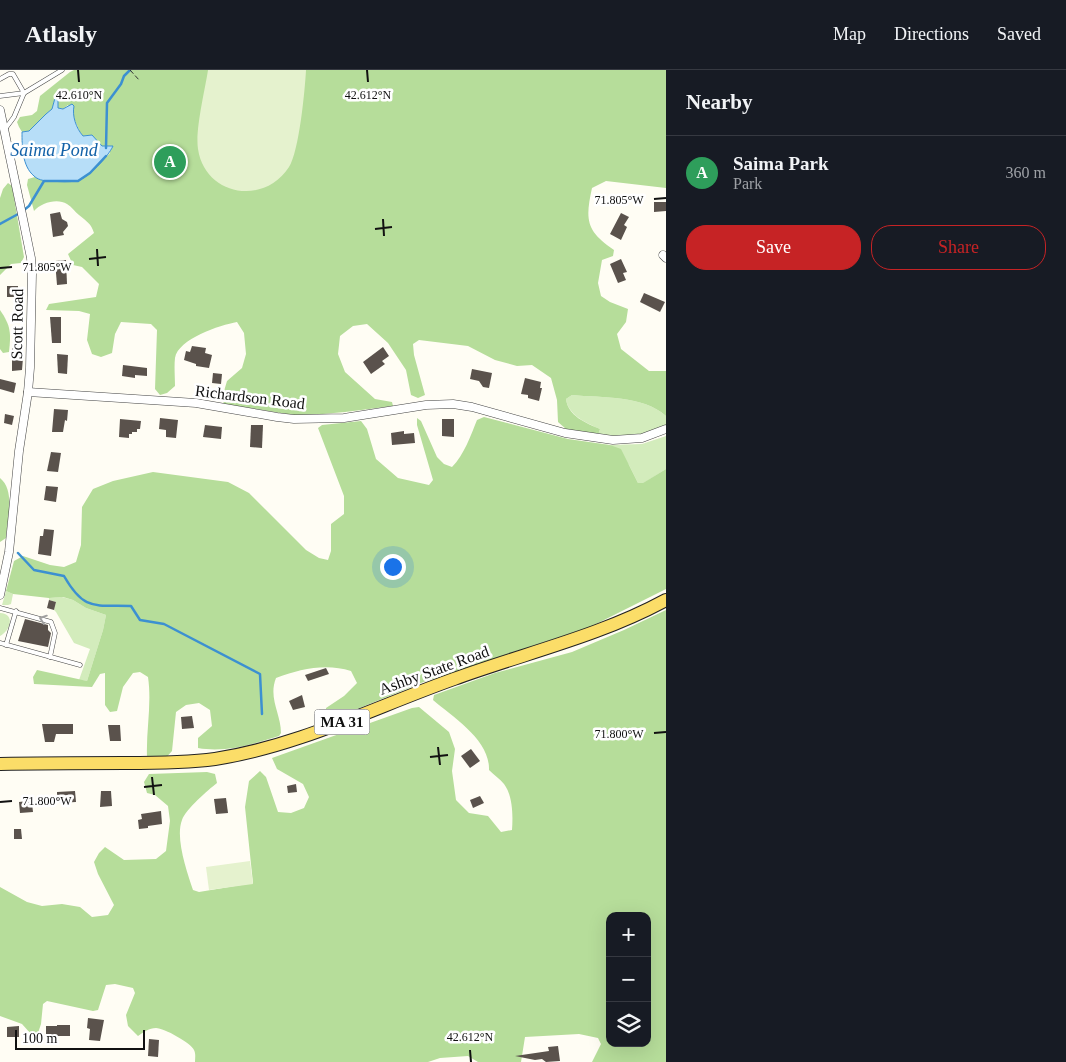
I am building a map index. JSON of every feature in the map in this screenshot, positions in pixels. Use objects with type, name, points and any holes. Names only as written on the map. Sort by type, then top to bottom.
[{"type":"main road","name":"Ashby State Road","points":[[0,764],[174,762],[212,759],[257,751],[314,733],[442,683],[608,627],[666,600]]},
{"type":"street","name":"Scott Road","points":[[0,110],[23,219],[32,274],[28,392]]},
{"type":"street","name":"Richardson Road","points":[[28,392],[196,404],[294,418],[344,418],[453,404],[472,407],[565,433],[612,440],[642,438],[666,430]]},
{"type":"street","points":[[0,595],[9,552],[19,451],[28,392]]},
{"type":"lane","points":[[0,96],[24,93],[62,70]]},
{"type":"lane","points":[[0,79],[13,74],[24,93]]},
{"type":"lane","points":[[5,130],[14,118],[24,93]]},
{"type":"lane","points":[[0,608],[51,622],[55,633],[50,657]]},
{"type":"lane","points":[[6,645],[16,612]]},
{"type":"lane","points":[[0,644],[80,665]]},
{"type":"path","points":[[130,70],[140,81]]},
{"type":"green space","points":[[74,70],[666,70],[666,188],[606,181],[592,188],[589,217],[590,224],[598,237],[614,250],[613,256],[602,260],[598,283],[601,296],[610,302],[628,309],[626,322],[617,334],[621,349],[649,371],[666,371],[666,416],[657,409],[634,401],[609,397],[572,395],[566,399],[570,410],[578,418],[600,429],[598,435],[566,429],[558,422],[557,400],[551,378],[532,365],[517,366],[495,360],[468,346],[419,340],[413,344],[414,355],[425,395],[418,398],[411,395],[406,370],[388,343],[367,324],[353,326],[340,336],[338,354],[345,372],[375,399],[392,402],[393,406],[300,416],[224,404],[222,398],[227,381],[242,368],[246,354],[244,333],[237,322],[201,334],[184,345],[178,351],[175,358],[175,386],[167,393],[160,395],[155,389],[157,330],[151,324],[121,322],[115,334],[112,353],[101,357],[92,354],[87,340],[90,314],[79,311],[46,310],[49,304],[96,297],[99,284],[82,267],[73,265],[68,254],[94,233],[88,223],[69,205],[63,202],[49,202],[34,211],[27,185],[28,179],[35,177],[44,181],[78,181],[90,173],[110,153],[110,146],[102,146],[92,135],[83,136],[68,105],[63,109],[58,108],[58,101],[55,98],[52,109],[29,131],[22,132],[17,122],[20,117],[32,115],[37,111],[40,96]]},
{"type":"green space","points":[[208,70],[306,70],[301,120],[293,159],[289,167],[278,179],[265,187],[251,191],[223,186],[212,177],[203,165],[197,141]]},
{"type":"green space","points":[[8,183],[12,186],[24,257],[21,263],[11,264],[0,275],[0,198],[3,189]]},
{"type":"green space","points":[[0,310],[8,325],[10,335],[9,352],[3,353],[0,349]]},
{"type":"green space","points":[[572,395],[622,399],[646,404],[666,416],[666,425],[658,430],[642,435],[616,437],[598,435],[600,429],[584,421],[570,410],[566,399]]},
{"type":"green space","points":[[484,417],[568,439],[610,445],[621,449],[638,483],[643,483],[666,469],[666,589],[590,627],[426,681],[340,716],[329,718],[326,715],[326,708],[344,696],[357,683],[351,671],[323,667],[294,672],[276,678],[273,692],[281,733],[279,736],[249,745],[229,749],[198,748],[198,738],[212,726],[210,710],[199,703],[186,705],[176,712],[172,751],[164,760],[147,757],[149,687],[148,677],[140,672],[133,673],[123,687],[117,711],[110,712],[105,705],[105,673],[100,674],[92,687],[34,684],[33,677],[37,670],[87,681],[106,615],[63,597],[49,598],[13,594],[6,591],[14,561],[23,556],[50,565],[64,567],[76,562],[81,545],[82,507],[93,489],[113,481],[153,472],[228,482],[249,493],[306,550],[319,558],[328,560],[331,551],[331,524],[344,514],[344,496],[318,428],[322,425],[361,421],[367,429],[376,459],[398,478],[429,485],[433,480],[417,425],[417,418],[421,421],[437,457],[444,464],[452,467],[464,451],[477,420]]},
{"type":"green space","points":[[666,436],[666,469],[642,484],[638,483],[629,465],[610,445],[642,444]]},
{"type":"green space","points":[[0,478],[8,490],[9,507],[6,538],[0,542]]},
{"type":"green space","points":[[6,591],[13,594],[11,604],[2,605]]},
{"type":"green space","points":[[62,597],[106,615],[87,681],[79,680],[90,649],[74,643],[54,610],[56,602],[49,600],[49,598]]},
{"type":"green space","points":[[666,610],[666,1062],[592,1062],[601,1044],[598,1038],[579,1034],[525,1037],[521,1062],[478,1062],[468,1056],[440,1058],[428,1062],[195,1062],[195,1053],[192,1047],[171,1033],[153,1028],[138,1036],[128,1026],[126,1015],[135,993],[133,988],[115,984],[106,985],[98,1010],[93,1011],[47,1001],[43,1004],[38,1033],[31,1034],[22,1024],[0,1016],[0,887],[27,902],[42,906],[62,904],[80,907],[92,917],[108,915],[114,905],[94,862],[99,853],[105,847],[124,860],[156,859],[166,851],[170,821],[168,806],[155,795],[147,793],[144,782],[149,774],[207,772],[215,774],[217,783],[188,811],[180,827],[185,865],[193,890],[199,892],[253,883],[245,807],[249,781],[260,771],[266,777],[278,812],[291,813],[304,808],[309,797],[303,784],[277,769],[272,758],[412,708],[419,707],[449,732],[455,749],[452,771],[456,800],[469,813],[488,816],[501,832],[512,830],[512,806],[509,794],[502,782],[489,770],[488,759],[484,749],[469,730],[433,700],[434,695],[495,673],[572,652]]},
{"type":"green space","points":[[0,613],[8,616],[10,623],[4,634],[0,636]]},
{"type":"green space","points":[[250,861],[253,884],[209,890],[206,867]]},
{"type":"water","name":"Saima Pond","points":[[55,98],[58,98],[58,108],[63,109],[72,104],[74,106],[75,122],[83,136],[92,135],[102,146],[113,146],[107,156],[87,176],[77,181],[59,182],[38,179],[30,172],[25,161],[22,132],[29,131],[52,109]]},
{"type":"building","points":[[654,202],[666,202],[666,211],[654,212]]},
{"type":"building","points":[[60,212],[62,219],[67,222],[68,226],[63,232],[64,235],[53,237],[50,214]]},
{"type":"building","points":[[621,213],[629,217],[624,225],[627,227],[621,240],[610,234]]},
{"type":"building","points":[[621,259],[627,272],[623,273],[626,280],[618,283],[610,264]]},
{"type":"building","points":[[66,260],[67,284],[57,285],[55,261]]},
{"type":"building","points":[[7,286],[18,286],[18,297],[7,297]]},
{"type":"building","points":[[644,293],[665,302],[660,312],[640,302]]},
{"type":"building","points":[[50,317],[61,317],[61,343],[52,343]]},
{"type":"building","points":[[192,346],[206,348],[205,353],[212,355],[209,368],[196,366],[196,364],[184,360],[186,351],[190,352]]},
{"type":"building","points":[[383,347],[389,356],[382,361],[385,364],[371,374],[363,362]]},
{"type":"building","points":[[12,348],[19,348],[19,358],[23,358],[22,370],[12,371]]},
{"type":"building","points":[[57,354],[68,355],[67,374],[58,373]]},
{"type":"building","points":[[123,365],[147,368],[147,376],[135,375],[135,378],[122,376]]},
{"type":"building","points":[[472,369],[492,373],[489,388],[483,387],[479,381],[470,379]]},
{"type":"building","points":[[213,373],[222,374],[221,384],[212,383]]},
{"type":"building","points":[[525,378],[541,382],[540,388],[542,388],[539,401],[528,398],[528,395],[521,394]]},
{"type":"building","points":[[0,379],[16,383],[14,393],[0,389]]},
{"type":"building","points":[[54,409],[68,410],[63,432],[52,432]]},
{"type":"building","points":[[5,414],[14,416],[12,425],[4,423]]},
{"type":"building","points":[[160,418],[178,420],[176,438],[166,437],[166,430],[159,429]]},
{"type":"building","points":[[120,419],[141,421],[140,429],[129,434],[129,438],[119,437]]},
{"type":"building","points":[[442,419],[454,419],[454,437],[442,436]]},
{"type":"building","points":[[205,425],[222,427],[221,439],[203,437]]},
{"type":"building","points":[[251,425],[263,425],[262,448],[250,447]]},
{"type":"building","points":[[404,431],[404,434],[414,433],[415,443],[392,445],[391,433]]},
{"type":"building","points":[[51,452],[61,453],[58,472],[47,471]]},
{"type":"building","points":[[46,486],[58,487],[56,502],[44,500]]},
{"type":"building","points":[[44,529],[54,530],[51,556],[38,554],[40,536],[43,536]]},
{"type":"building","points":[[49,600],[56,602],[54,610],[47,608]]},
{"type":"building","points":[[25,619],[48,625],[48,630],[51,633],[48,647],[18,641]]},
{"type":"building","points":[[326,668],[329,674],[308,681],[305,675]]},
{"type":"building","points":[[302,695],[305,707],[293,710],[289,701]]},
{"type":"building","points":[[192,716],[194,728],[182,729],[181,717]]},
{"type":"building","points":[[42,724],[73,724],[73,734],[56,734],[54,742],[45,742]]},
{"type":"building","points":[[108,725],[120,725],[121,741],[110,741]]},
{"type":"building","points":[[471,749],[480,761],[470,768],[461,756]]},
{"type":"building","points":[[296,784],[297,792],[288,793],[287,786]]},
{"type":"building","points":[[75,791],[76,802],[57,803],[57,792]]},
{"type":"building","points":[[101,791],[111,791],[112,806],[100,807]]},
{"type":"building","points":[[480,796],[484,803],[473,808],[470,800]]},
{"type":"building","points":[[226,798],[228,813],[216,814],[214,799]]},
{"type":"building","points":[[29,799],[32,803],[33,812],[20,813],[19,802]]},
{"type":"building","points":[[161,811],[162,824],[139,829],[138,820],[142,819],[141,814]]},
{"type":"building","points":[[14,829],[21,829],[22,839],[14,839]]},
{"type":"building","points":[[88,1018],[104,1020],[100,1041],[89,1040]]},
{"type":"building","points":[[70,1025],[70,1036],[57,1036],[57,1040],[46,1040],[46,1026]]},
{"type":"building","points":[[19,1026],[19,1037],[7,1037],[7,1027]]},
{"type":"building","points":[[149,1039],[159,1040],[158,1057],[148,1056]]},
{"type":"building","points":[[558,1046],[560,1061],[546,1062],[542,1059],[535,1060],[515,1056],[549,1051],[548,1047]]},
{"type":"waterway","points":[[106,148],[107,103],[130,70]]},
{"type":"waterway","points":[[24,210],[29,206],[44,181],[78,181],[90,173],[106,156]]},
{"type":"waterway","points":[[0,224],[20,213]]},
{"type":"waterway","points":[[18,553],[34,570],[64,576],[84,601],[99,605],[131,606],[140,620],[164,624],[260,674],[262,714]]},
{"type":"place","name":"Saima Park","points":[[170,162]]}]
